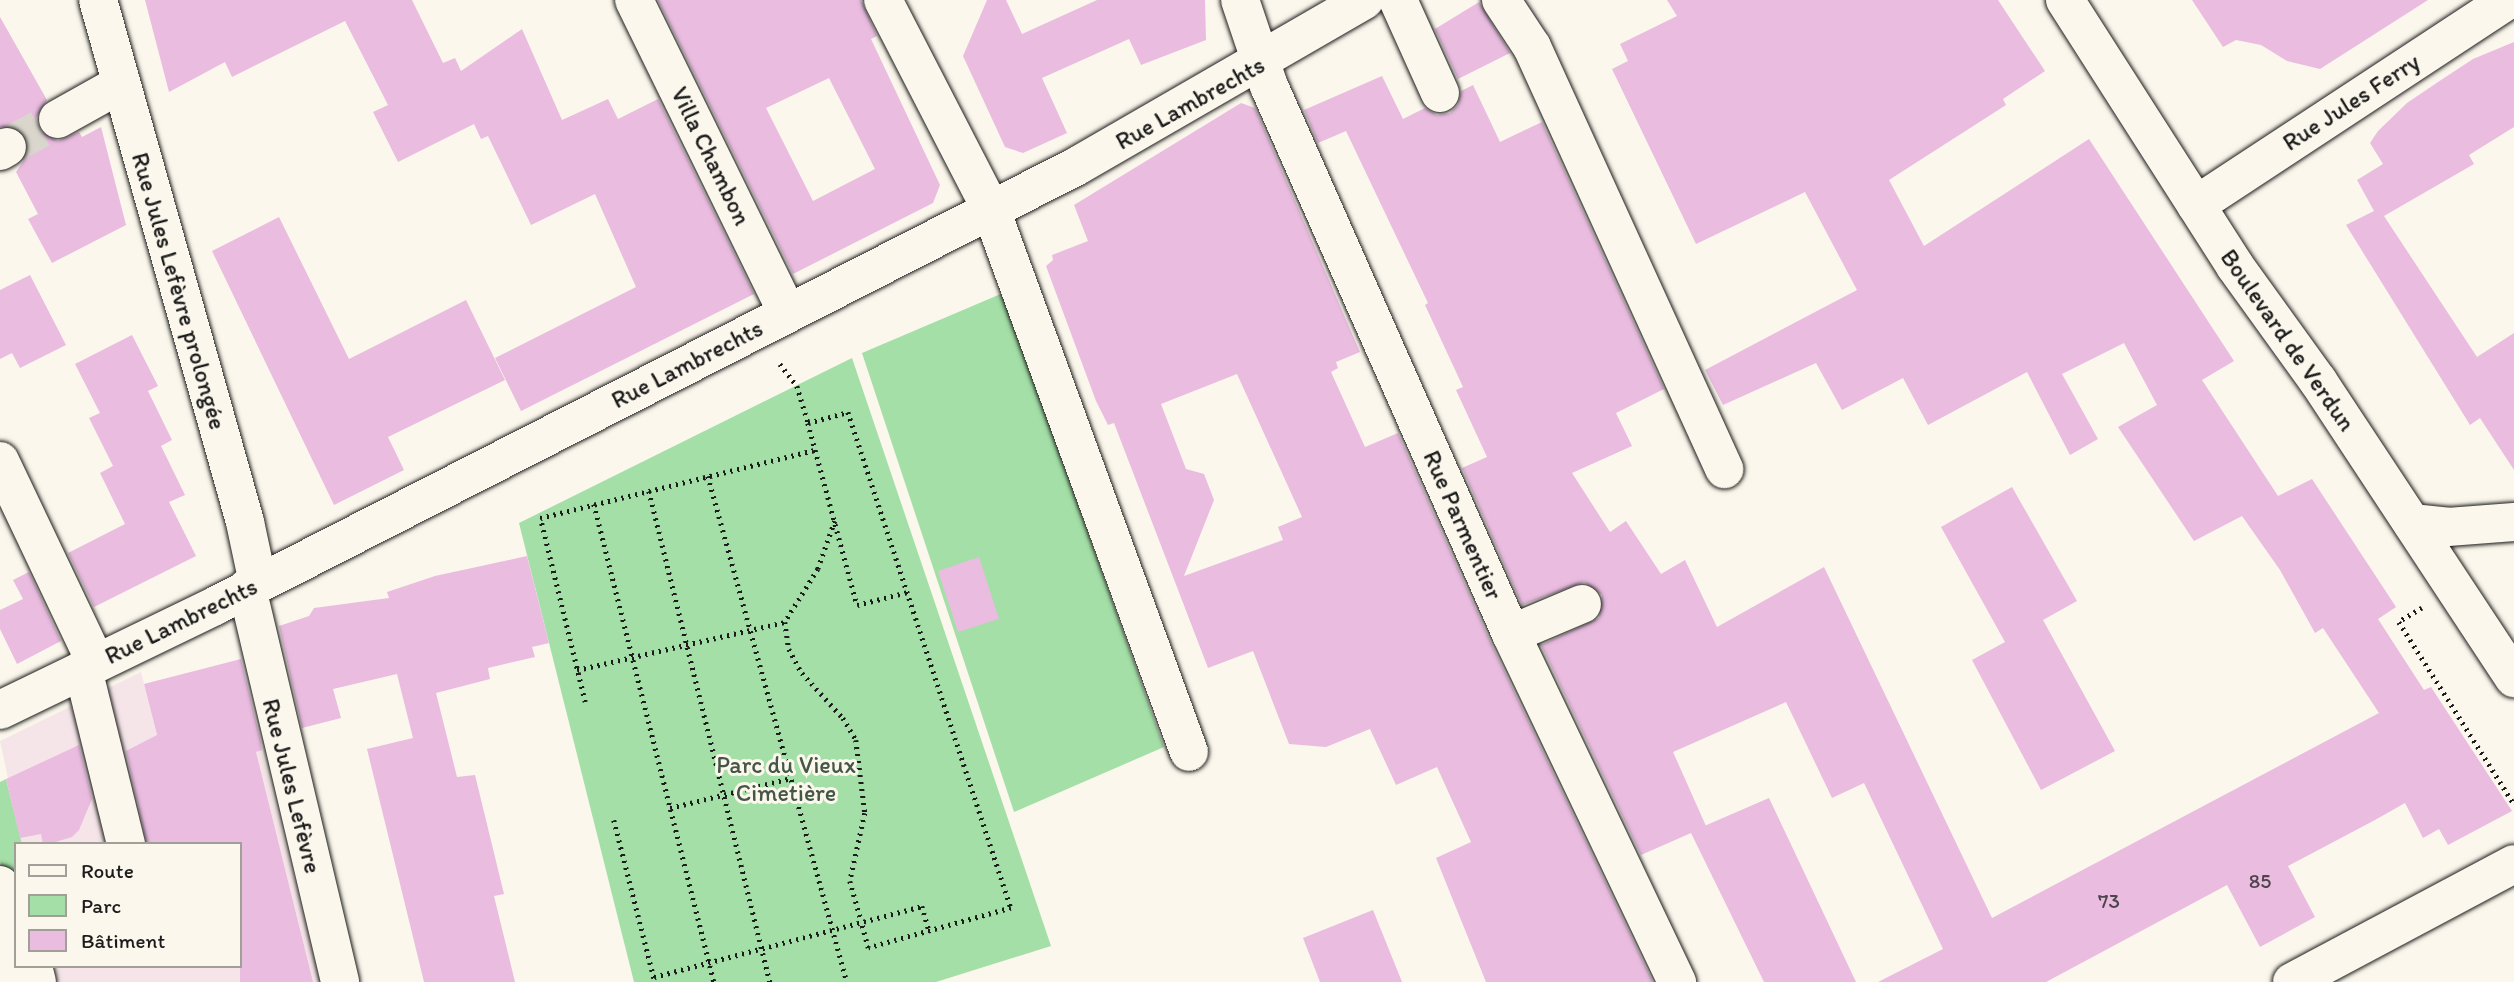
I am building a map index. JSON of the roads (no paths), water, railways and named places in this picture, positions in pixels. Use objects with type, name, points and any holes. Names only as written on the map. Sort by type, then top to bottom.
[{"type":"street","name":"Rue Jules Lefèvre prolongée","points":[[98,0],[119,85],[242,509],[252,586]]},
{"type":"street","name":"Villa Chambon","points":[[634,0],[787,312]]},
{"type":"street","points":[[883,0],[990,207],[1189,752]]},
{"type":"street","name":"Rue Parmentier","points":[[1240,0],[1261,63],[1511,634],[1677,982]]},
{"type":"street","name":"Rue Lambrechts","points":[[0,710],[252,586],[990,207],[1077,166],[1261,63],[1364,0]]},
{"type":"street","points":[[1398,0],[1440,93]]},
{"type":"street","points":[[1501,0],[1532,47],[1724,469]]},
{"type":"street","name":"Boulevard de Verdun","points":[[2065,0],[2196,205],[2514,678]]},
{"type":"street","name":"Rue Jules Ferry","points":[[2196,205],[2508,0]]},
{"type":"street","points":[[58,119],[119,85]]},
{"type":"street","points":[[0,461],[89,666],[126,842]]},
{"type":"street","points":[[2412,523],[2448,527],[2514,522]]},
{"type":"street","name":"Rue Jules Lefèvre","points":[[252,586],[340,982]]},
{"type":"street","points":[[1511,634],[1582,604]]},
{"type":"street","points":[[2292,982],[2514,864]]},
{"type":"street","points":[[0,885],[14,914]]},
{"type":"street","points":[[0,922],[5,946],[1,982]]},
{"type":"tunnel","points":[[7,147],[58,119]]},
{"type":"park label","name":"Parc du Vieux Cimetière","points":[[786,779]]}]
